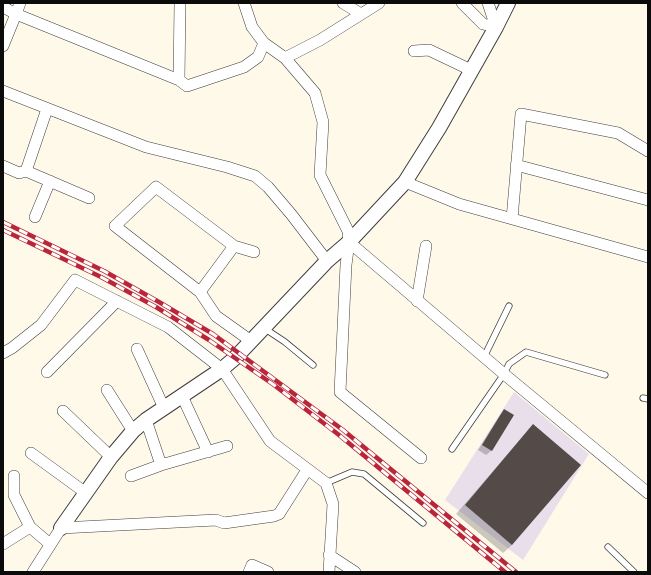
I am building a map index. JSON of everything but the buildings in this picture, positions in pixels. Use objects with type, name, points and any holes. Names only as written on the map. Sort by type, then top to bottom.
[{"type":"street","points":[[179,80],[180,3]]},
{"type":"street","points":[[244,3],[252,27],[264,43],[285,58],[315,93],[323,122],[320,175],[348,231],[340,392],[421,458]]},
{"type":"street","points":[[343,3],[361,14]]},
{"type":"street","points":[[285,58],[320,40],[379,3]]},
{"type":"street","points":[[462,3],[483,24],[496,27]]},
{"type":"street","points":[[488,3],[496,27]]},
{"type":"street","points":[[33,572],[50,544],[111,457],[133,431],[146,420],[222,369],[264,328],[327,261],[348,242],[405,182],[435,134],[496,27],[508,3]]},
{"type":"street","points":[[3,7],[18,8],[179,80],[187,86],[244,67],[258,57],[264,43]]},
{"type":"street","points":[[3,46],[18,8]]},
{"type":"street","points":[[414,51],[429,50],[471,70]]},
{"type":"street","points":[[3,91],[146,147],[227,167],[255,176],[268,187],[291,214],[327,261]]},
{"type":"street","points":[[26,171],[47,109]]},
{"type":"street","points":[[512,219],[521,114],[618,133],[648,151]]},
{"type":"street","points":[[516,165],[648,200]]},
{"type":"street","points":[[3,166],[19,173],[26,171],[89,198]]},
{"type":"street","points":[[35,217],[50,182]]},
{"type":"street","points":[[405,182],[459,204],[648,257]]},
{"type":"street","points":[[251,341],[216,316],[200,292],[115,226],[156,187],[234,246],[254,252]]},
{"type":"street","points":[[348,242],[648,493]]},
{"type":"street","points":[[200,292],[234,246]]},
{"type":"street","points":[[418,301],[426,246]]},
{"type":"street","points":[[3,353],[12,348],[41,325],[75,280],[168,327],[222,369],[270,441],[326,483],[333,504],[329,572]]},
{"type":"street","points":[[48,372],[117,301]]},
{"type":"street","points":[[137,349],[164,408]]},
{"type":"street","points":[[107,390],[133,431]]},
{"type":"street","points":[[182,396],[208,452]]},
{"type":"street","points":[[63,411],[111,457]]},
{"type":"street","points":[[146,420],[161,465]]},
{"type":"street","points":[[131,476],[161,465],[227,446]]},
{"type":"street","points":[[31,453],[86,493]]},
{"type":"street","points":[[61,528],[216,520],[224,522],[274,516],[279,514],[307,470]]},
{"type":"street","points":[[14,476],[14,495],[30,527],[50,544]]},
{"type":"street","points":[[3,544],[30,527]]},
{"type":"street","points":[[329,555],[355,572]]},
{"type":"street","points":[[249,572],[252,565],[268,572]]},
{"type":"lane","points":[[484,357],[509,306]]},
{"type":"lane","points":[[264,328],[285,342],[313,365]]},
{"type":"lane","points":[[452,449],[504,374],[509,364],[526,352],[605,376]]},
{"type":"lane","points":[[326,483],[352,472],[364,474],[423,523]]},
{"type":"lane","points":[[608,547],[634,572]]},
{"type":"shaded area","points":[[514,392],[589,454],[523,560],[445,500]]},
{"type":"railway","points":[[3,222],[104,271],[213,334],[343,430],[516,572]]},
{"type":"railway","points":[[3,230],[101,277],[156,307],[209,340],[274,385],[339,435],[505,572]]}]
